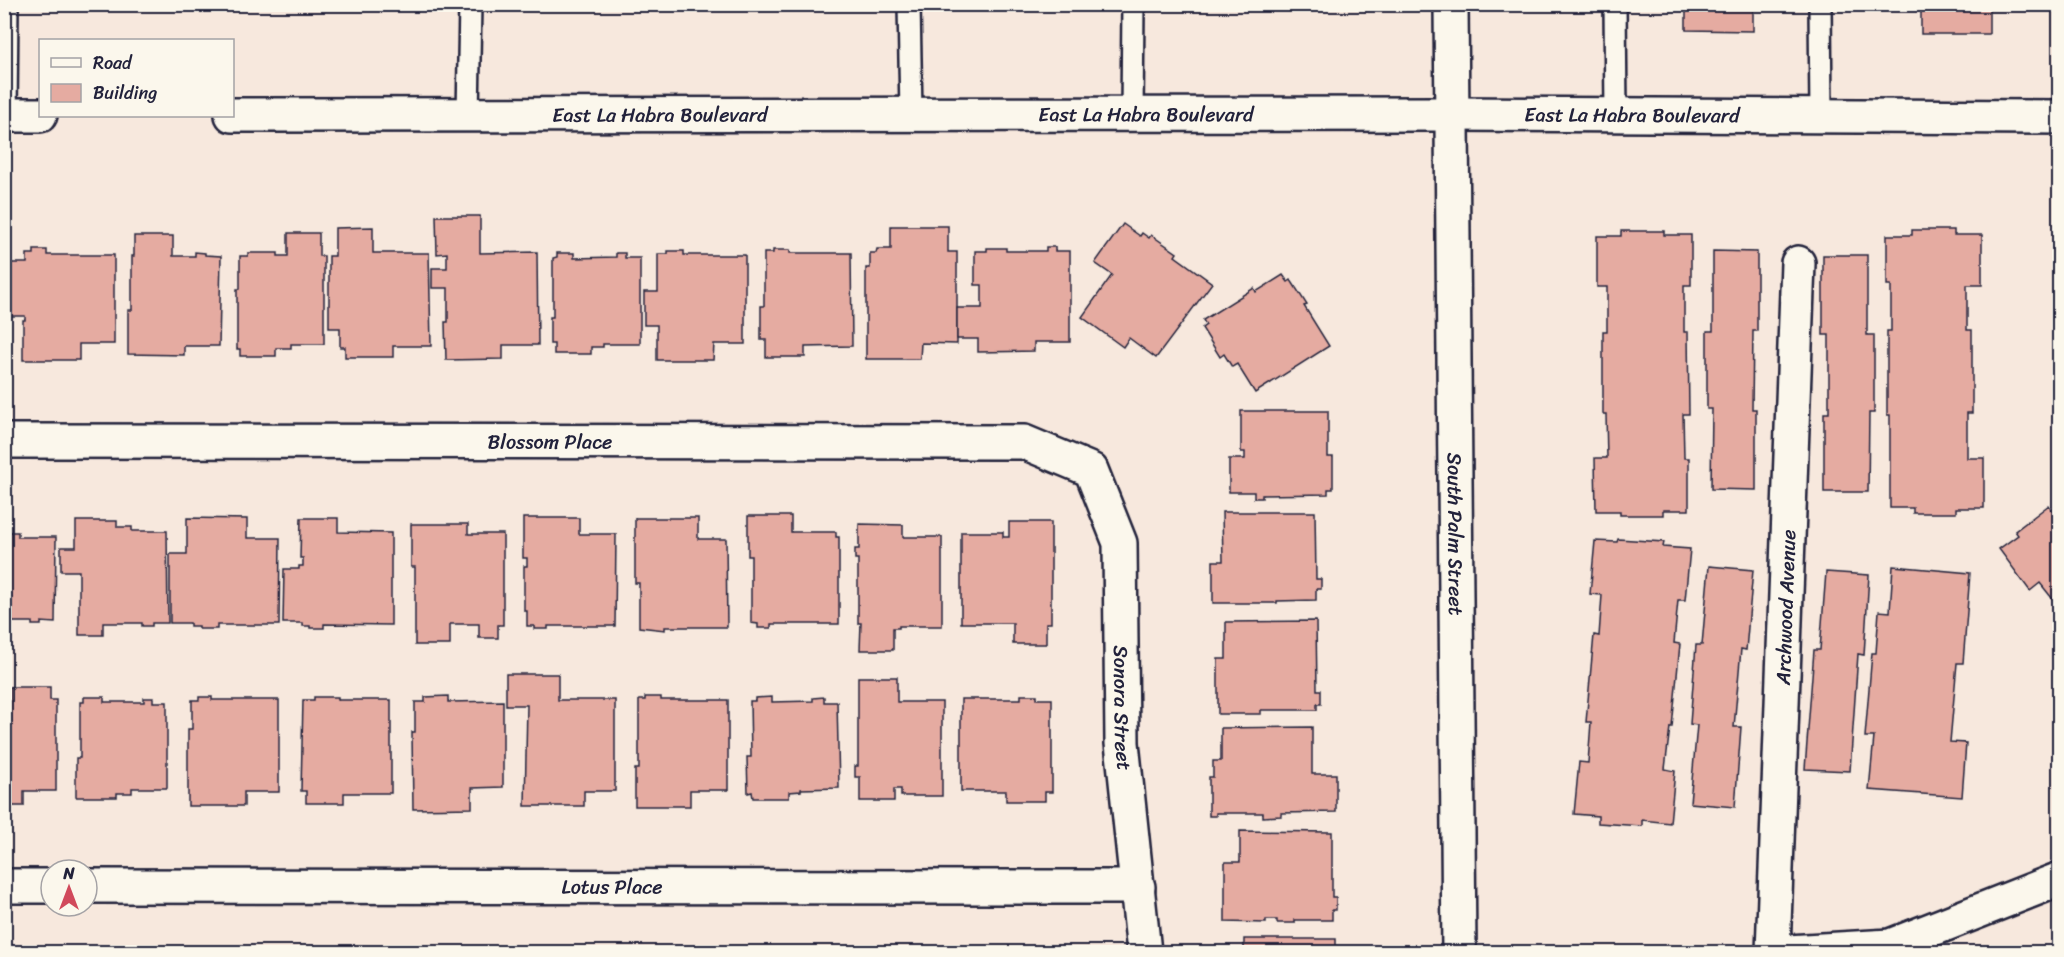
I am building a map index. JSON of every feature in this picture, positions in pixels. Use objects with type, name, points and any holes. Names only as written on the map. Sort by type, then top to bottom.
[{"type":"street","name":"South Palm Street","points":[[1451,4],[1460,952]]},
{"type":"street","name":"East La Habra Boulevard","points":[[234,115],[1451,114],[2060,117]]},
{"type":"street","points":[[5,115],[39,115]]},
{"type":"street","name":"Archwood Avenue","points":[[1773,952],[1798,263]]},
{"type":"street","name":"Blossom Place","points":[[4,441],[1024,442],[1091,470]]},
{"type":"street","name":"Sonora Street","points":[[1091,470],[1120,543],[1122,743],[1144,952]]},
{"type":"street","points":[[1788,952],[1890,949],[2060,879]]},
{"type":"street","points":[[4,886],[39,886]]},
{"type":"street","name":"Lotus Place","points":[[99,886],[1137,887]]},
{"type":"lane","points":[[5,115],[7,4]]},
{"type":"lane","points":[[468,115],[470,4]]},
{"type":"lane","points":[[909,4],[911,115]]},
{"type":"lane","points":[[1132,115],[1133,4]]},
{"type":"lane","points":[[1615,4],[1616,115]]},
{"type":"lane","points":[[1820,4],[1821,116]]},
{"type":"building","points":[[633,4],[770,4],[770,7],[633,7]]},
{"type":"building","points":[[1686,4],[1753,4],[1753,31],[1686,30]]},
{"type":"building","points":[[1921,4],[1989,4],[1989,34],[1921,34]]},
{"type":"building","points":[[436,216],[480,216],[480,253],[537,252],[538,345],[503,345],[503,359],[446,360],[445,322],[448,322],[448,288],[432,288],[432,268],[447,268],[447,253],[437,254]]},
{"type":"building","points":[[1123,224],[1140,236],[1142,233],[1149,238],[1151,235],[1177,253],[1175,256],[1212,283],[1156,358],[1129,338],[1123,347],[1082,317],[1112,275],[1095,263]]},
{"type":"building","points":[[891,226],[948,226],[948,252],[957,252],[957,344],[921,343],[920,359],[866,359],[866,268],[870,268],[870,253],[876,253],[877,249],[891,249]]},
{"type":"building","points":[[373,227],[373,253],[429,253],[431,346],[393,346],[393,357],[345,357],[345,347],[340,347],[340,328],[329,328],[329,256],[335,256],[335,228]]},
{"type":"building","points":[[1912,230],[1954,230],[1954,235],[1982,235],[1982,285],[1967,285],[1967,330],[1972,330],[1972,413],[1967,413],[1967,458],[1984,458],[1984,508],[1956,508],[1956,513],[1913,513],[1913,508],[1890,508],[1887,331],[1891,331],[1891,285],[1887,285],[1887,235],[1912,235]]},
{"type":"building","points":[[1621,231],[1664,231],[1664,235],[1691,235],[1691,285],[1684,285],[1684,332],[1688,332],[1689,414],[1683,414],[1684,458],[1689,458],[1689,510],[1663,510],[1663,515],[1620,515],[1620,511],[1596,511],[1595,458],[1607,458],[1606,414],[1603,414],[1603,331],[1607,331],[1607,287],[1597,287],[1597,236],[1621,236]]},
{"type":"building","points":[[288,233],[319,233],[319,256],[324,256],[324,344],[291,344],[291,348],[276,348],[276,356],[240,356],[240,349],[237,349],[237,289],[240,289],[240,256],[248,256],[248,253],[278,253],[278,256],[288,256]]},
{"type":"building","points":[[134,236],[173,236],[173,256],[195,256],[195,252],[221,256],[219,346],[184,346],[184,355],[128,354],[128,310],[132,310]]},
{"type":"building","points":[[1046,247],[1055,247],[1055,251],[1070,251],[1070,342],[1034,342],[1034,351],[978,352],[978,339],[957,339],[957,308],[982,308],[982,285],[975,285],[975,251],[987,251],[987,248],[1006,248],[1006,251],[1046,251]]},
{"type":"building","points":[[34,250],[47,250],[47,255],[114,255],[114,344],[79,344],[79,360],[23,360],[23,320],[25,316],[10,316],[10,263],[27,263],[27,254],[34,254]]},
{"type":"building","points":[[773,250],[790,250],[790,253],[851,253],[852,346],[805,347],[805,357],[766,357],[766,340],[761,340],[761,306],[764,306],[764,253],[773,253]]},
{"type":"building","points":[[668,251],[684,251],[684,255],[745,255],[745,344],[714,344],[713,360],[657,360],[657,325],[644,325],[644,292],[658,292],[658,254],[668,254]]},
{"type":"building","points":[[1713,251],[1757,252],[1757,331],[1753,331],[1752,409],[1756,409],[1756,490],[1711,489],[1712,409],[1707,409],[1707,331],[1713,331]]},
{"type":"building","points":[[557,253],[574,253],[574,258],[616,257],[616,253],[625,253],[625,258],[640,258],[640,344],[603,344],[603,347],[591,347],[591,354],[554,354],[554,344],[550,344],[550,317],[553,317],[553,258],[557,257]]},
{"type":"building","points":[[1823,255],[1867,255],[1867,335],[1874,335],[1874,413],[1869,413],[1868,492],[1824,492],[1824,413],[1829,413],[1829,335],[1823,335]]},
{"type":"building","points":[[4,256],[9,256],[9,343],[4,343]]},
{"type":"building","points":[[1283,275],[1288,282],[1291,280],[1329,346],[1255,393],[1237,364],[1232,367],[1224,354],[1220,357],[1202,328],[1206,325],[1203,320],[1254,288],[1256,292]]},
{"type":"building","points":[[1241,411],[1328,411],[1328,457],[1333,457],[1333,489],[1328,489],[1328,494],[1262,495],[1262,498],[1254,498],[1254,492],[1229,492],[1229,459],[1245,459],[1245,452],[1241,452]]},
{"type":"building","points":[[2060,504],[2060,608],[2040,583],[2030,591],[1999,549],[2018,535],[2015,531],[2049,505],[2052,510]]},
{"type":"building","points":[[1222,512],[1315,512],[1316,579],[1321,579],[1321,589],[1316,589],[1316,600],[1277,601],[1277,603],[1213,603],[1213,561],[1223,561]]},
{"type":"building","points":[[748,516],[791,516],[791,532],[836,532],[836,537],[839,537],[839,624],[771,624],[771,628],[758,628],[758,624],[751,623],[751,556],[748,556]]},
{"type":"building","points":[[187,518],[247,519],[247,538],[280,538],[279,625],[217,625],[217,629],[199,629],[199,626],[190,626],[190,623],[170,623],[170,554],[187,554]]},
{"type":"building","points":[[301,518],[338,518],[338,532],[391,533],[391,625],[324,624],[324,628],[310,628],[310,626],[303,626],[303,623],[283,623],[284,569],[299,569],[299,566],[303,566],[303,558],[300,558]]},
{"type":"building","points":[[523,518],[579,518],[579,534],[616,534],[615,626],[548,626],[548,629],[534,629],[534,626],[527,626],[527,611],[524,611],[524,566],[527,566],[527,558],[523,558]]},
{"type":"building","points":[[635,518],[698,518],[698,539],[726,539],[727,627],[665,627],[665,630],[639,627],[639,583],[635,583]]},
{"type":"building","points":[[76,521],[117,521],[117,527],[132,527],[132,531],[167,531],[168,623],[152,623],[152,626],[142,626],[142,623],[103,623],[103,635],[79,635],[79,571],[61,571],[61,547],[76,547]]},
{"type":"building","points":[[1009,522],[1051,522],[1051,623],[1046,623],[1046,644],[1013,644],[1013,623],[961,623],[961,532],[1003,532],[1003,537],[1009,537]]},
{"type":"building","points":[[411,524],[468,524],[468,534],[503,534],[503,625],[498,625],[498,638],[479,638],[479,624],[450,624],[450,645],[415,645],[415,567],[411,567]]},
{"type":"building","points":[[859,524],[903,525],[903,537],[942,537],[942,626],[899,626],[899,628],[893,628],[893,650],[860,650],[858,559],[855,559],[855,549],[859,549]]},
{"type":"building","points":[[4,527],[5,532],[18,532],[18,537],[56,537],[55,623],[41,622],[41,625],[32,625],[32,622],[4,622]]},
{"type":"building","points":[[1618,539],[1664,542],[1663,547],[1690,549],[1685,600],[1678,600],[1674,643],[1680,644],[1672,727],[1670,727],[1665,769],[1675,771],[1670,823],[1642,820],[1642,826],[1598,823],[1598,816],[1574,814],[1579,762],[1588,763],[1591,722],[1586,722],[1594,635],[1599,636],[1602,595],[1590,594],[1595,541],[1617,542]]},
{"type":"building","points":[[1709,566],[1753,570],[1746,650],[1741,649],[1734,727],[1741,727],[1735,807],[1690,803],[1697,725],[1690,724],[1696,645],[1702,645]]},
{"type":"building","points":[[1893,566],[1970,573],[1963,663],[1957,663],[1950,742],[1966,743],[1962,797],[1869,790],[1874,737],[1865,737],[1872,653],[1876,653],[1879,611],[1890,612]]},
{"type":"building","points":[[1826,572],[1869,575],[1864,655],[1858,654],[1850,771],[1805,769],[1814,650],[1820,650]]},
{"type":"building","points":[[1316,621],[1317,690],[1321,690],[1321,704],[1317,704],[1317,710],[1261,710],[1261,714],[1218,714],[1218,659],[1226,659],[1226,622]]},
{"type":"building","points":[[506,674],[558,674],[558,700],[615,700],[615,791],[584,791],[584,806],[525,806],[527,705],[506,705]]},
{"type":"building","points":[[858,677],[897,677],[897,702],[942,702],[942,796],[901,796],[901,789],[894,789],[894,801],[860,801],[860,777],[855,777],[855,766],[858,766]]},
{"type":"building","points":[[10,687],[50,687],[50,700],[56,700],[56,791],[24,791],[24,806],[4,806],[4,700],[10,700]]},
{"type":"building","points":[[1021,695],[1037,695],[1037,699],[1052,699],[1052,792],[1045,792],[1045,801],[1006,801],[1006,791],[961,791],[961,699],[1021,699]]},
{"type":"building","points":[[448,696],[448,702],[503,701],[503,787],[472,788],[472,808],[413,809],[412,732],[415,732],[415,702],[425,702],[425,697]]},
{"type":"building","points":[[84,697],[104,697],[104,702],[144,702],[144,698],[153,698],[153,702],[167,702],[167,788],[132,788],[132,793],[117,793],[117,797],[76,797],[76,758],[80,758],[80,702],[84,702]]},
{"type":"building","points":[[199,697],[212,697],[212,700],[279,700],[279,792],[244,792],[244,806],[188,806],[188,729],[192,729],[192,700],[199,700]]},
{"type":"building","points":[[314,697],[338,697],[338,700],[391,700],[391,793],[344,793],[344,803],[306,803],[306,791],[301,791],[303,700],[314,700]]},
{"type":"building","points":[[645,697],[661,697],[661,700],[728,700],[728,790],[690,790],[690,806],[635,806],[635,769],[639,769],[639,700],[645,700]]},
{"type":"building","points":[[772,697],[772,702],[813,701],[813,698],[824,697],[824,702],[837,702],[839,788],[801,789],[801,791],[789,792],[789,798],[753,798],[752,792],[748,793],[747,757],[751,757],[750,701],[755,701],[755,698]]},
{"type":"building","points":[[1312,727],[1312,774],[1336,774],[1336,812],[1281,813],[1281,816],[1263,817],[1263,813],[1216,813],[1216,816],[1209,816],[1209,777],[1213,777],[1213,761],[1221,761],[1221,728]]},
{"type":"building","points":[[1240,831],[1332,832],[1332,897],[1336,897],[1336,910],[1332,910],[1332,920],[1295,920],[1295,923],[1277,923],[1277,920],[1266,920],[1266,923],[1225,922],[1225,862],[1240,862]]},
{"type":"building","points":[[1244,939],[1336,939],[1336,952],[1244,952]]}]
